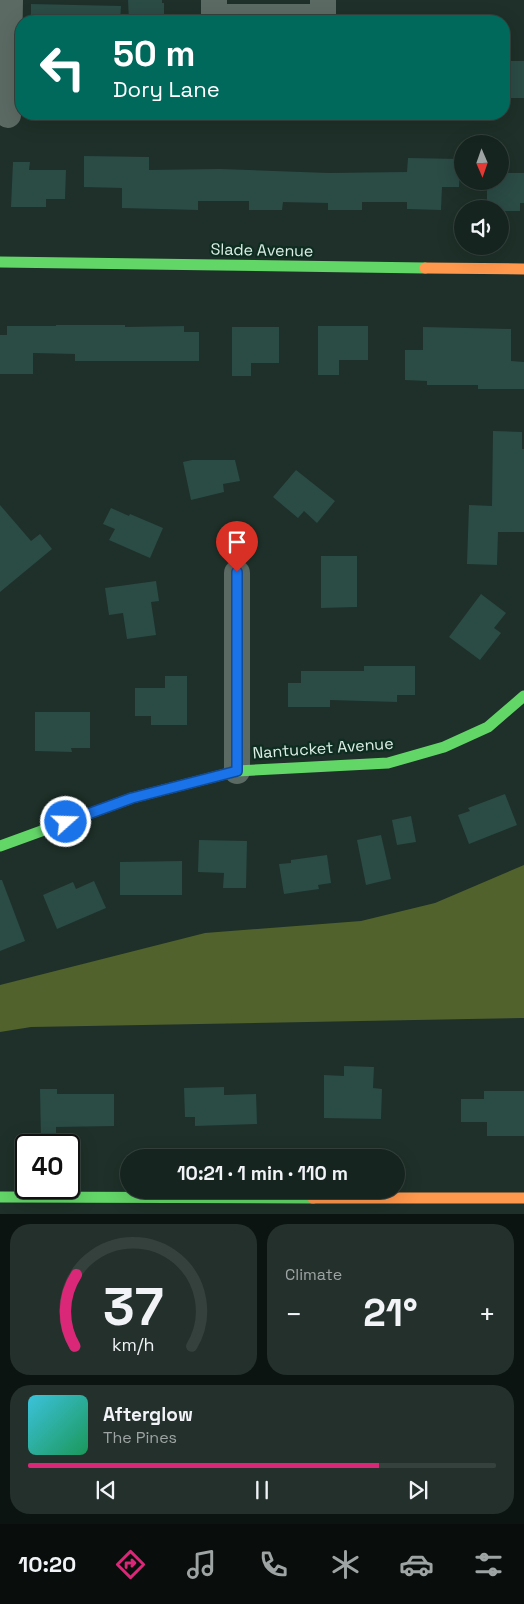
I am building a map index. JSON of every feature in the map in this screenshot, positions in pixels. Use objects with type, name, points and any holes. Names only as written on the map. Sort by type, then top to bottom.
[{"type":"street","points":[[8,115],[10,0]]},
{"type":"street","points":[[214,0],[214,15]]},
{"type":"street","points":[[323,0],[323,15]]},
{"type":"street","name":"Slade Avenue","points":[[0,262],[524,269]]},
{"type":"street","points":[[237,572],[237,771]]},
{"type":"street","name":"Nantucket Avenue","points":[[0,846],[132,798],[237,771],[388,763],[444,747],[488,727],[524,696]]},
{"type":"street","points":[[0,1197],[102,1206],[515,1203]]},
{"type":"green space","points":[[524,865],[524,1018],[31,1027],[0,1032],[0,985],[205,933],[361,921],[435,903]]},
{"type":"building","points":[[128,0],[162,0],[162,3],[164,3],[164,15],[129,15]]},
{"type":"building","points":[[31,4],[121,6],[120,15],[31,15]]},
{"type":"building","points":[[510,61],[524,61],[524,98],[510,98]]},
{"type":"building","points":[[84,156],[149,157],[149,170],[220,169],[328,173],[407,172],[408,158],[454,159],[454,187],[442,187],[441,210],[407,209],[407,202],[362,202],[362,210],[328,210],[328,203],[283,202],[282,210],[249,210],[249,201],[198,201],[198,210],[122,208],[122,188],[84,187]]},
{"type":"building","points":[[13,162],[30,162],[29,170],[66,170],[65,199],[46,199],[46,207],[11,207]]},
{"type":"building","points":[[509,173],[524,173],[524,203],[520,203],[520,211],[509,211],[509,200],[487,200],[487,190],[509,190]]},
{"type":"building","points":[[7,326],[184,326],[184,332],[199,332],[199,361],[75,361],[75,354],[33,353],[33,374],[0,374],[0,335],[7,335]]},
{"type":"building","points":[[318,326],[368,326],[368,360],[339,360],[339,375],[318,375]]},
{"type":"building","points":[[232,327],[279,327],[279,363],[251,363],[251,376],[232,376]]},
{"type":"building","points":[[423,327],[511,329],[511,361],[524,362],[524,389],[478,389],[478,385],[427,385],[427,381],[405,380],[405,350],[423,350]]},
{"type":"building","points":[[493,431],[522,432],[522,449],[524,449],[524,532],[498,532],[497,565],[467,564],[469,505],[492,506]]},
{"type":"building","points":[[192,460],[235,460],[240,481],[223,484],[224,492],[191,500],[183,462]]},
{"type":"building","points":[[296,470],[335,501],[317,523],[304,511],[298,518],[273,497]]},
{"type":"building","points":[[0,505],[31,541],[40,534],[52,549],[0,592]]},
{"type":"building","points":[[111,508],[163,528],[150,558],[109,540],[115,529],[103,524]]},
{"type":"building","points":[[321,556],[357,556],[357,607],[321,608]]},
{"type":"building","points":[[156,581],[159,601],[151,602],[156,635],[127,639],[123,613],[109,615],[105,588]]},
{"type":"building","points":[[481,594],[506,613],[494,628],[501,633],[480,660],[449,637]]},
{"type":"building","points":[[364,666],[415,666],[415,695],[397,695],[397,702],[330,700],[330,707],[288,707],[288,683],[301,683],[301,671],[364,671]]},
{"type":"building","points":[[165,676],[187,676],[187,725],[151,725],[151,716],[135,716],[135,688],[165,688]]},
{"type":"building","points":[[35,712],[90,712],[90,748],[71,748],[72,752],[35,751]]},
{"type":"building","points":[[505,794],[517,825],[469,844],[458,815],[470,811],[468,808]]},
{"type":"building","points":[[411,816],[416,842],[397,845],[392,820]]},
{"type":"building","points":[[381,835],[391,879],[366,885],[357,840]]},
{"type":"building","points":[[199,840],[247,841],[246,888],[223,888],[224,873],[198,872]]},
{"type":"building","points":[[327,855],[331,883],[318,885],[319,889],[284,894],[279,864],[291,863],[291,860]]},
{"type":"building","points":[[182,861],[182,895],[120,895],[120,862]]},
{"type":"building","points":[[0,880],[2,880],[25,941],[0,951]]},
{"type":"building","points":[[94,881],[106,908],[57,929],[43,895],[73,882],[76,889]]},
{"type":"building","points":[[344,1066],[374,1067],[373,1088],[382,1089],[381,1119],[324,1118],[324,1075],[344,1076]]},
{"type":"building","points":[[224,1087],[224,1095],[256,1094],[257,1124],[195,1126],[195,1117],[185,1117],[184,1088]]},
{"type":"building","points":[[40,1089],[57,1089],[57,1094],[114,1094],[114,1126],[56,1127],[56,1134],[41,1134]]},
{"type":"building","points":[[484,1091],[524,1091],[524,1136],[487,1136],[487,1122],[461,1122],[461,1099],[484,1099]]},
{"type":"traffic: fast","points":[[0,262],[425,268]]},
{"type":"traffic: fast","points":[[0,846],[132,798],[237,771],[388,763],[444,747],[488,727],[524,696]]},
{"type":"traffic: fast","points":[[0,1197],[120,1197]]},
{"type":"traffic: slow","points":[[425,268],[524,269]]},
{"type":"traffic: slow","points":[[405,1198],[524,1198]]},
{"type":"route","points":[[66,822],[132,798],[237,771],[237,572]]}]
